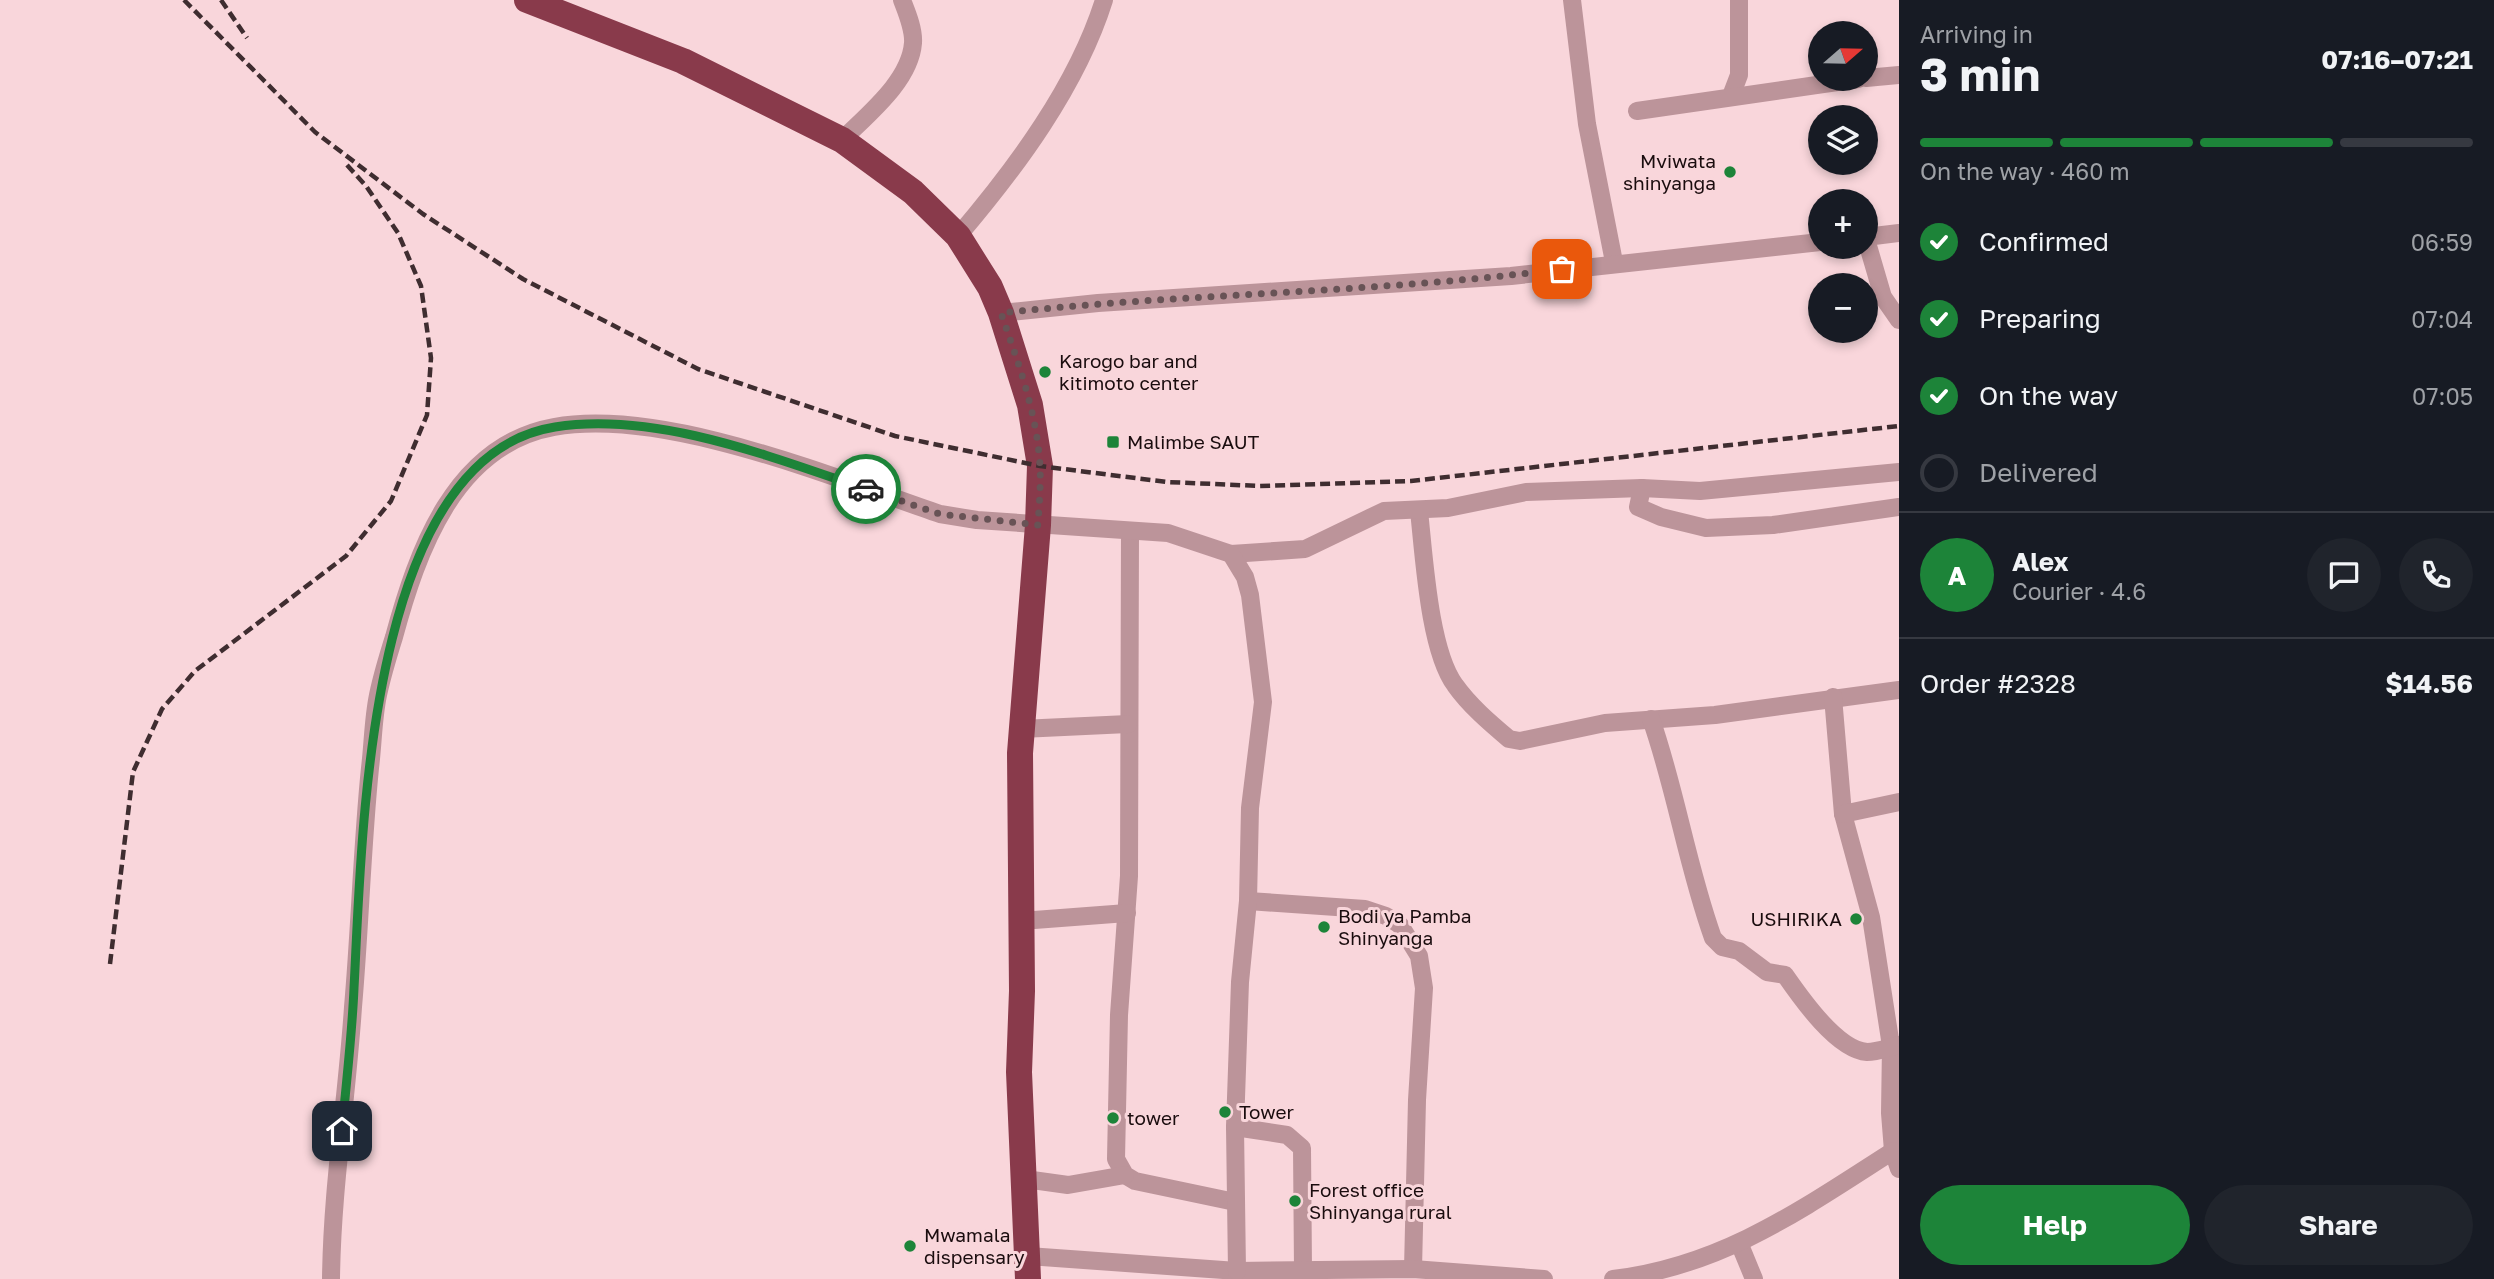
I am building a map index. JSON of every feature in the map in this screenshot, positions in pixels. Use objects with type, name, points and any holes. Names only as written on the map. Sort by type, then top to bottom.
[{"type":"highway","points":[[527,0],[683,61],[842,140],[914,192],[958,236],[990,287],[1001,313],[1020,369],[1040,466],[1038,525],[1021,729],[1019,1072],[1028,1267]]},
{"type":"street","points":[[842,140],[900,77],[911,56],[913,40],[902,0]]},
{"type":"street","points":[[958,236],[1008,177],[1071,74],[1094,30],[1104,0]]},
{"type":"street","points":[[1572,0],[1587,124],[1614,262]]},
{"type":"street","points":[[1731,96],[1739,75],[1738,0]]},
{"type":"street","points":[[1878,77],[1899,75]]},
{"type":"street","points":[[1637,111],[1808,86]]},
{"type":"street","points":[[1878,236],[1899,233]]},
{"type":"street","points":[[1001,313],[1098,303],[1511,276],[1614,262],[1808,243]]},
{"type":"street","points":[[1872,259],[1883,297],[1899,320]]},
{"type":"street","points":[[331,1279],[332,1229],[354,1006],[364,824],[378,695],[402,606],[424,545],[466,476],[494,452],[535,432],[589,424],[634,426],[708,439],[940,514],[1038,525],[1168,533],[1231,554],[1305,549],[1371,514],[1384,511],[1448,508],[1527,492],[1642,488],[1700,491],[1899,472]]},
{"type":"street","points":[[1642,488],[1638,507],[1661,517],[1706,528],[1773,525],[1899,507]]},
{"type":"street","points":[[1419,511],[1433,614],[1442,655],[1454,684],[1492,725],[1509,738],[1520,741],[1605,723],[1714,715],[1833,696],[1899,690]]},
{"type":"street","points":[[1130,531],[1127,913],[1116,1087],[1116,1159],[1125,1175],[1135,1181],[1235,1202]]},
{"type":"street","points":[[1231,554],[1245,577],[1250,595],[1264,702],[1250,808],[1248,901],[1240,982],[1235,1126],[1237,1271]]},
{"type":"street","points":[[1613,1279],[1674,1267],[1740,1245],[1896,1160],[1895,1046],[1871,917],[1843,814],[1833,696]]},
{"type":"street","points":[[1651,719],[1667,765],[1675,811],[1713,938],[1722,947],[1739,951],[1767,972],[1785,975],[1820,1021],[1844,1041],[1865,1052],[1895,1046]]},
{"type":"street","points":[[1021,729],[1128,724]]},
{"type":"street","points":[[1843,814],[1899,802]]},
{"type":"street","points":[[1248,901],[1365,909],[1386,916],[1400,925],[1419,956],[1424,988],[1417,1100],[1413,1269]]},
{"type":"street","points":[[1021,921],[1127,913]]},
{"type":"street","points":[[1235,1126],[1287,1135],[1302,1148],[1303,1270]]},
{"type":"street","points":[[1025,1179],[1068,1185],[1125,1175]]},
{"type":"street","points":[[1740,1245],[1754,1279]]},
{"type":"street","points":[[1028,1267],[1237,1271],[1413,1269],[1473,1277],[1544,1279]]},
{"type":"railway","points":[[184,0],[315,132],[423,214],[523,279],[698,369],[895,436],[1040,466],[1167,482],[1260,486],[1411,481],[1899,426]]},
{"type":"railway","points":[[221,0],[247,38]]},
{"type":"railway","points":[[110,964],[133,772],[162,709],[195,671],[346,556],[391,501],[427,415],[431,358],[421,286],[398,233],[366,186],[347,165]]},
{"type":"way so far","points":[[866,489],[940,514],[1038,525],[1040,466],[1036,437],[1020,369],[1001,313],[1098,303],[1511,276],[1562,269]]},
{"type":"place","name":"Mviwata shinyanga","points":[[1730,172]]},
{"type":"place","name":"Karogo bar and kitimoto center","points":[[1045,372]]},
{"type":"place","name":"Malimbe SAUT","points":[[1113,442]]},
{"type":"place","name":"USHIRIKA","points":[[1856,919]]},
{"type":"place","name":"Bodi ya Pamba Shinyanga","points":[[1324,927]]},
{"type":"place","name":"Tower","points":[[1225,1112]]},
{"type":"place","name":"tower","points":[[1113,1118]]},
{"type":"place","name":"Forest office Shinyanga rural","points":[[1295,1201]]},
{"type":"place","name":"Mwamala dispensary","points":[[910,1246]]},
{"type":"route","points":[[342,1131],[354,1006],[364,824],[378,695],[402,606],[424,545],[449,499],[466,476],[494,452],[535,432],[553,427],[589,424],[634,426],[708,439],[866,489]]}]
